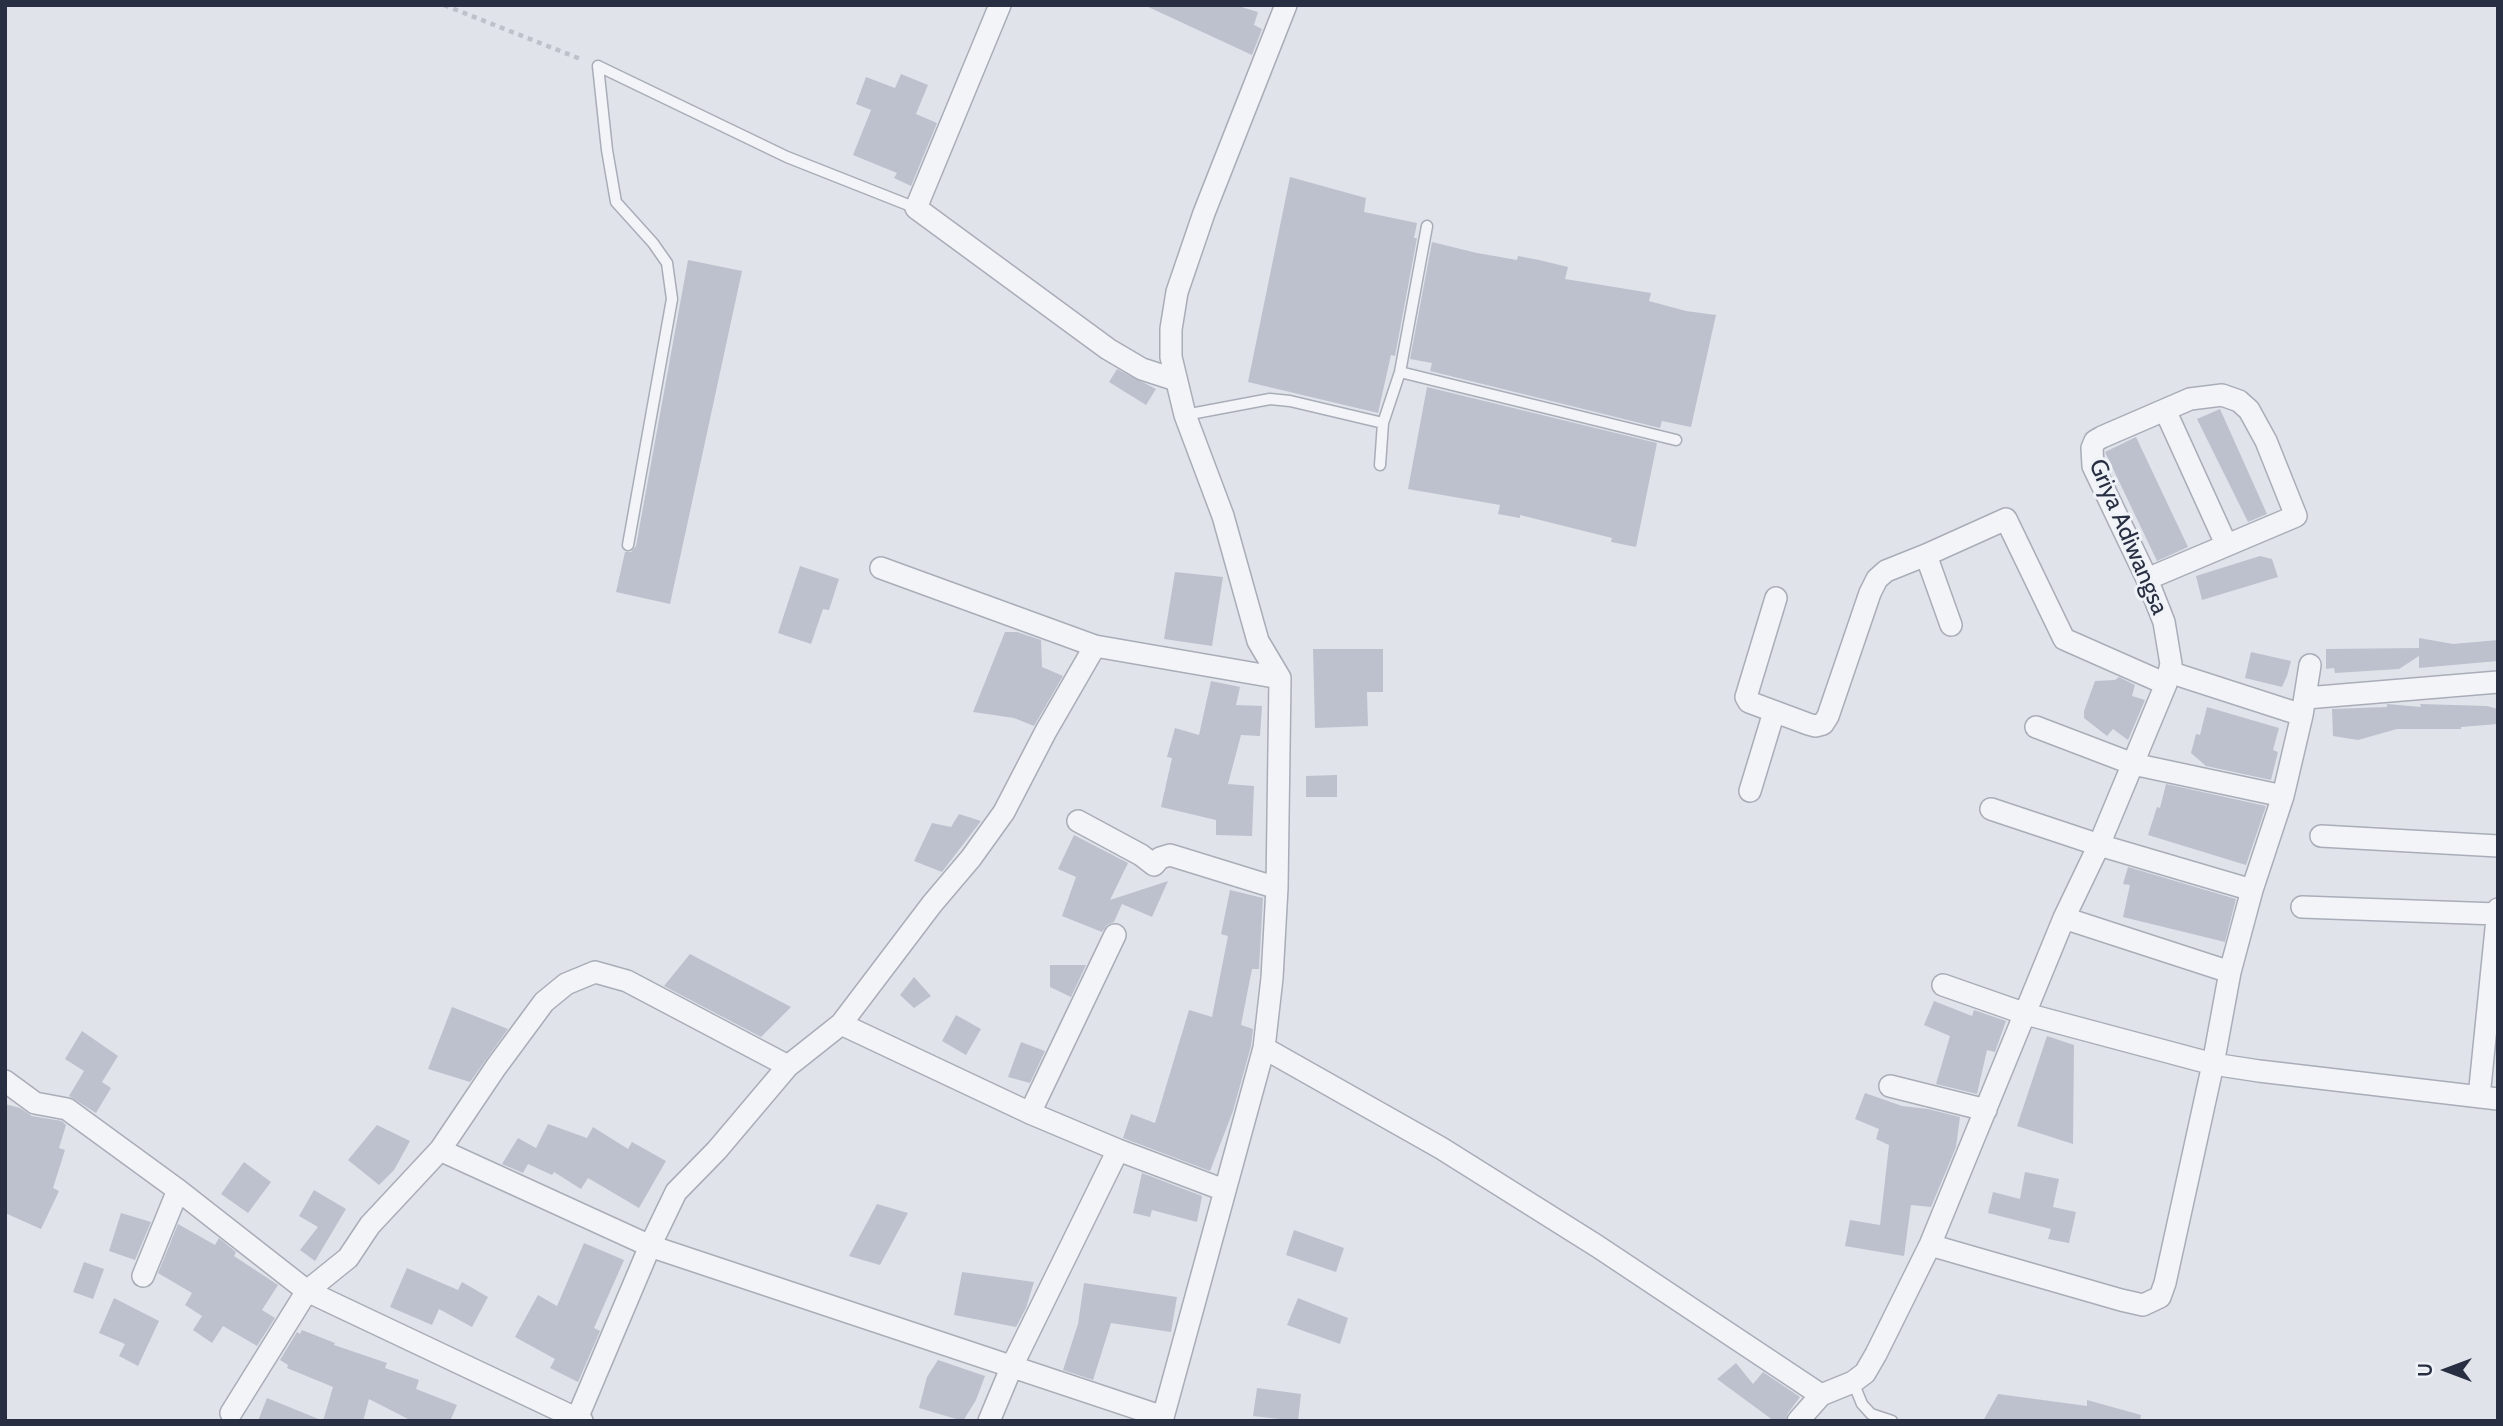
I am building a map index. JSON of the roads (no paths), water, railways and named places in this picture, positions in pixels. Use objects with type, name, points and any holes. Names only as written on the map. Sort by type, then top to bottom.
[{"type":"street","points":[[1000,5],[916,208],[1108,349],[1142,369],[1175,380]]},
{"type":"street","points":[[440,1150],[650,1246],[1012,1366],[1162,1419],[1264,1048],[1272,978],[1277,888],[1280,678],[1258,641],[1223,516],[1185,415],[1171,356],[1171,329],[1177,292],[1204,213],[1286,5]]},
{"type":"street","name":"Griya Adiwangsa","points":[[1853,1382],[1866,1373],[1930,1245],[2064,918],[2099,845],[2168,678],[2171,664],[2164,622],[2147,579],[2093,466],[2092,448],[2095,441],[2190,399],[2222,395],[2239,401],[2249,410],[2266,441],[2296,516],[2226,544]]},
{"type":"street","points":[[2147,579],[2226,544],[2165,410]]},
{"type":"street","points":[[1776,598],[1746,697],[1749,702],[1815,726],[1823,724],[1828,716],[1877,579],[1886,571],[2006,519],[2064,639],[2168,678],[2304,706],[2498,682]]},
{"type":"street","points":[[1926,555],[1951,625]]},
{"type":"street","points":[[881,568],[1095,646],[1280,678]]},
{"type":"street","points":[[5,1081],[35,1103],[67,1109],[178,1190],[307,1291],[578,1420],[650,1246],[676,1192],[717,1150],[788,1066],[841,1024],[932,904],[971,858],[1004,812],[1045,731],[1095,646]]},
{"type":"street","points":[[1930,1245],[2143,1305],[2160,1297],[2213,1064],[2230,972],[2252,890],[2283,796],[2304,706],[2310,665]]},
{"type":"street","points":[[1750,791],[1774,712]]},
{"type":"street","points":[[2036,727],[2133,764],[2283,796]]},
{"type":"street","points":[[1991,809],[2099,845],[2252,890]]},
{"type":"street","points":[[1078,821],[1141,855],[1154,866],[1160,858],[1170,855],[1277,888]]},
{"type":"street","points":[[2321,836],[2498,846]]},
{"type":"street","points":[[2302,907],[2497,914]]},
{"type":"street","points":[[1943,985],[2026,1014],[2213,1064],[2259,1072],[2489,1098],[2498,908]]},
{"type":"street","points":[[2064,918],[2230,972]]},
{"type":"street","points":[[1030,1113],[1115,935]]},
{"type":"street","points":[[231,1412],[307,1291],[348,1258],[370,1225],[440,1150],[544,1002],[566,984],[595,972],[627,981],[788,1066]]},
{"type":"street","points":[[841,1024],[1030,1113],[1118,1150],[1224,1189]]},
{"type":"street","points":[[1264,1048],[1441,1148],[1597,1246],[1821,1395]]},
{"type":"street","points":[[1890,1086],[1986,1110]]},
{"type":"street","points":[[989,1421],[1012,1366],[1118,1150]]},
{"type":"street","points":[[143,1276],[178,1190]]},
{"type":"street","points":[[1798,1421],[1821,1395],[1853,1382]]},
{"type":"lane","points":[[628,545],[672,299],[667,263],[616,202],[598,66],[787,157],[916,208]]},
{"type":"lane","points":[[1380,465],[1384,423],[1400,372],[1427,226]]},
{"type":"lane","points":[[1400,372],[1676,440]]},
{"type":"lane","points":[[1185,415],[1270,399],[1290,401],[1384,423]]},
{"type":"lane","points":[[1853,1382],[1862,1404],[1871,1414],[1892,1421]]}]
